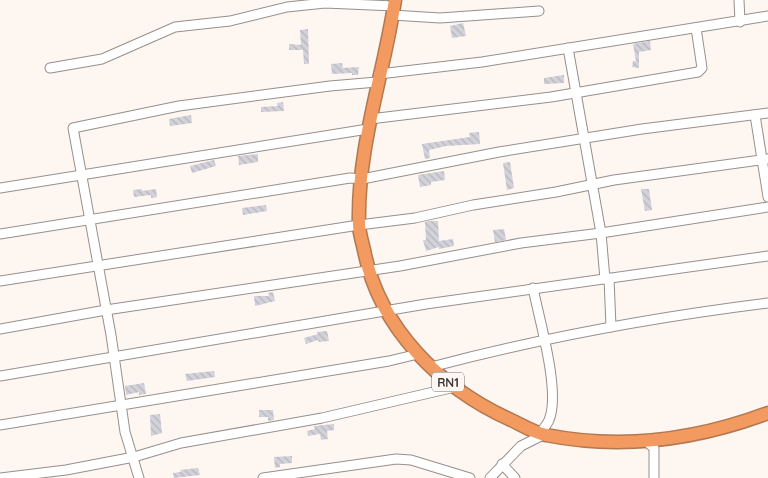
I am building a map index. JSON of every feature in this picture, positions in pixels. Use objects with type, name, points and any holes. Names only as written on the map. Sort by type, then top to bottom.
[{"type":"highway","name":"RN1","points":[[394,7],[369,124],[362,179],[359,225],[368,272],[382,304],[404,338],[418,354],[455,387],[490,410],[542,434],[592,441],[647,442],[697,436],[768,413]]},
{"type":"street","points":[[739,0],[740,22]]},
{"type":"street","points":[[50,68],[102,59],[175,27],[239,20],[287,7],[326,3],[394,7],[440,18],[539,11]]},
{"type":"street","points":[[139,478],[134,457],[128,445],[115,358],[73,128],[178,106],[330,86],[740,22],[768,16]]},
{"type":"street","points":[[0,188],[369,124],[574,93],[701,71],[696,28]]},
{"type":"street","points":[[568,48],[574,93],[601,233],[611,327]]},
{"type":"street","points":[[0,234],[90,218],[350,178],[362,179],[499,152],[642,129],[768,113]]},
{"type":"street","points":[[755,114],[765,159],[768,197]]},
{"type":"street","points":[[0,282],[359,225],[415,218],[473,205],[765,159]]},
{"type":"street","points":[[0,329],[106,310],[368,272],[521,243],[601,233],[768,207]]},
{"type":"street","points":[[0,376],[533,288],[768,256]]},
{"type":"street","points":[[490,478],[522,446],[542,434],[549,421],[551,411],[549,363],[533,288]]},
{"type":"street","points":[[431,367],[611,327],[768,303]]},
{"type":"street","points":[[0,425],[389,361],[418,354]]},
{"type":"street","points":[[0,478],[66,470],[134,457],[181,443],[322,418],[455,387]]},
{"type":"street","points":[[647,442],[654,448],[654,478]]},
{"type":"street","points":[[263,478],[396,459],[411,460],[470,478]]},
{"type":"street","points":[[502,464],[515,478]]},
{"type":"building","points":[[463,23],[466,36],[452,38],[450,26]]},
{"type":"building","points":[[308,29],[309,64],[304,64],[303,50],[289,50],[289,44],[301,45],[300,30]]},
{"type":"building","points":[[650,41],[651,50],[639,52],[639,68],[632,67],[633,61],[636,61],[633,44]]},
{"type":"building","points":[[342,63],[343,68],[359,67],[358,75],[352,75],[352,73],[332,74],[331,64]]},
{"type":"building","points":[[564,75],[564,83],[544,84],[544,78]]},
{"type":"building","points":[[283,102],[284,111],[261,112],[261,107],[278,106],[277,103]]},
{"type":"building","points":[[191,115],[192,123],[170,126],[169,119]]},
{"type":"building","points":[[479,132],[480,144],[446,146],[429,150],[430,158],[425,159],[422,144],[470,137],[469,133]]},
{"type":"building","points":[[258,154],[258,162],[239,165],[238,156]]},
{"type":"building","points":[[214,160],[216,166],[192,173],[190,166]]},
{"type":"building","points":[[510,162],[514,188],[507,190],[503,163]]},
{"type":"building","points":[[444,171],[445,180],[431,182],[431,185],[420,187],[418,175]]},
{"type":"building","points":[[142,189],[142,191],[156,189],[157,197],[151,198],[151,195],[134,197],[133,190]]},
{"type":"building","points":[[641,189],[649,189],[652,210],[645,211]]},
{"type":"building","points":[[266,205],[267,211],[243,215],[242,208]]},
{"type":"building","points":[[438,221],[439,241],[453,239],[454,246],[439,249],[439,247],[426,251],[423,240],[426,240],[425,222]]},
{"type":"building","points":[[504,229],[506,240],[495,242],[493,230]]},
{"type":"building","points":[[273,292],[275,301],[255,306],[254,296],[269,296],[268,293]]},
{"type":"building","points":[[327,331],[329,341],[319,342],[318,340],[306,344],[304,338],[318,334],[317,332]]},
{"type":"building","points":[[214,371],[215,377],[187,381],[185,374]]},
{"type":"building","points":[[144,383],[146,394],[139,395],[139,392],[126,395],[125,386]]},
{"type":"building","points":[[259,410],[273,410],[274,420],[268,421],[268,417],[259,417]]},
{"type":"building","points":[[160,414],[162,433],[151,436],[150,415]]},
{"type":"building","points":[[334,424],[334,430],[327,431],[328,439],[321,440],[320,434],[308,436],[307,431],[315,429],[314,426]]},
{"type":"building","points":[[292,456],[292,463],[280,464],[280,467],[275,468],[274,457]]},
{"type":"building","points":[[198,468],[200,475],[174,478],[173,473],[181,472],[180,470]]}]
